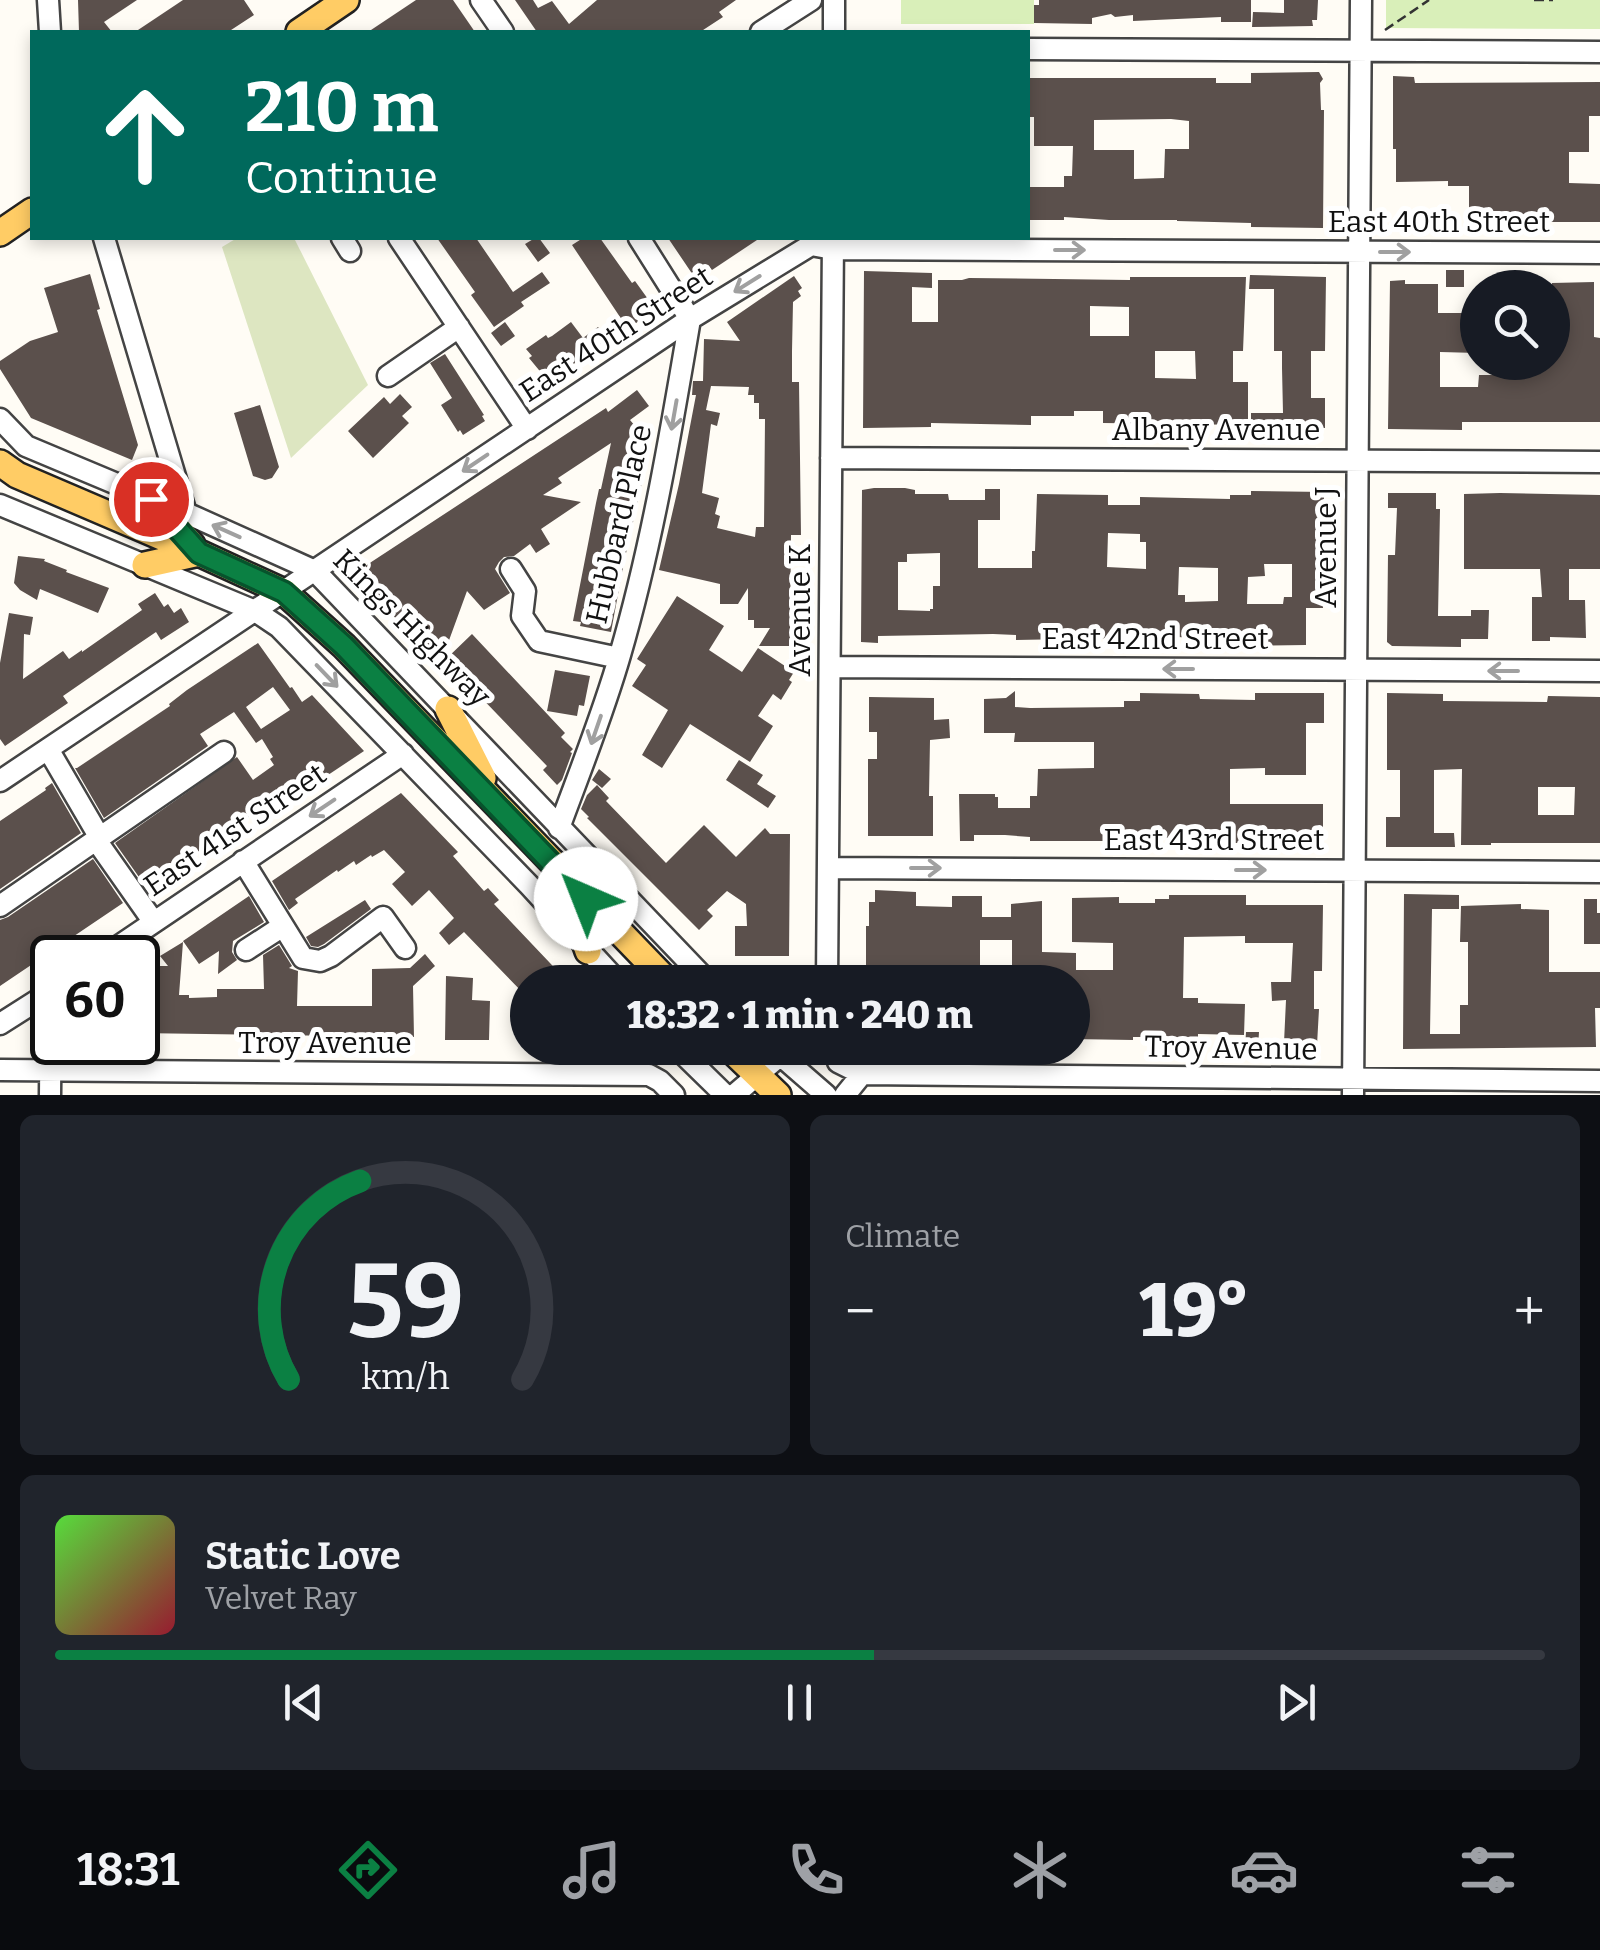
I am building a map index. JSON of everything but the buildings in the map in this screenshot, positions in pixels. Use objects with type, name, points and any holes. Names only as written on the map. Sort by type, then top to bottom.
[{"type":"main road","points":[[302,30],[346,0]]},
{"type":"main road","points":[[0,233],[30,212]]},
{"type":"main road","name":"Kings Highway","points":[[0,463],[17,475],[284,592],[344,646],[651,965]]},
{"type":"main road","points":[[145,565],[199,553],[151,499]]},
{"type":"main road","points":[[448,709],[494,800]]},
{"type":"main road","points":[[561,874],[588,951]]},
{"type":"main road","points":[[745,1065],[778,1095]]},
{"type":"street","points":[[48,0],[50,30]]},
{"type":"street","points":[[482,0],[503,30]]},
{"type":"street","points":[[764,30],[811,0]]},
{"type":"street","points":[[834,0],[834,30]]},
{"type":"street","name":"Avenue J","points":[[1353,1087],[1361,0]]},
{"type":"street","points":[[1030,48],[1600,52]]},
{"type":"street","points":[[105,240],[186,513]]},
{"type":"street","points":[[400,240],[527,428]]},
{"type":"street","points":[[641,240],[690,319]]},
{"type":"street","name":"Avenue K","points":[[826,965],[833,243]]},
{"type":"street","name":"East 40th Street","points":[[0,782],[690,319],[811,245],[1600,253]]},
{"type":"street","name":"Hubbard Place","points":[[559,828],[620,658],[651,533],[690,319]]},
{"type":"street","points":[[388,376],[459,327]]},
{"type":"street","name":"Kings Highway","points":[[0,420],[26,446],[315,572],[692,965]]},
{"type":"street","name":"Albany Avenue","points":[[831,458],[1600,462]]},
{"type":"street","points":[[0,505],[255,612],[280,627],[602,965]]},
{"type":"street","points":[[511,568],[525,591],[522,616],[539,641],[620,658]]},
{"type":"street","name":"East 42nd Street","points":[[830,666],[1600,671]]},
{"type":"street","points":[[48,750],[98,839],[153,921]]},
{"type":"street","points":[[0,906],[224,752]]},
{"type":"street","name":"East 41st Street","points":[[133,935],[403,754]]},
{"type":"street","points":[[243,861],[304,958],[320,961],[331,956],[383,917],[405,948]]},
{"type":"street","name":"East 43rd Street","points":[[828,868],[1600,872]]},
{"type":"street","points":[[246,950],[283,926]]},
{"type":"street","points":[[0,1024],[30,1006]]},
{"type":"street","points":[[50,1065],[50,1095]]},
{"type":"street","points":[[694,1065],[725,1095]]},
{"type":"street","points":[[734,1095],[767,1065]]},
{"type":"street","points":[[796,1065],[826,1095]]},
{"type":"street","points":[[844,1065],[862,1074],[845,1095]]},
{"type":"street","name":"Troy Avenue","points":[[0,1070],[649,1076],[674,1095]]},
{"type":"street","name":"Troy Avenue","points":[[862,1074],[1353,1087],[1598,1086]]},
{"type":"path","points":[[1384,31],[1429,0]]},
{"type":"path","points":[[1534,0],[1554,0]]},
{"type":"green space","points":[[901,0],[1034,0],[1034,24],[901,24]]},
{"type":"green space","points":[[1386,0],[1600,0],[1600,29],[1386,28]]},
{"type":"green space","points":[[234,240],[295,240],[368,385],[291,458],[222,247]]},
{"type":"route","points":[[151,499],[199,553],[284,592],[344,646],[586,899]]}]
